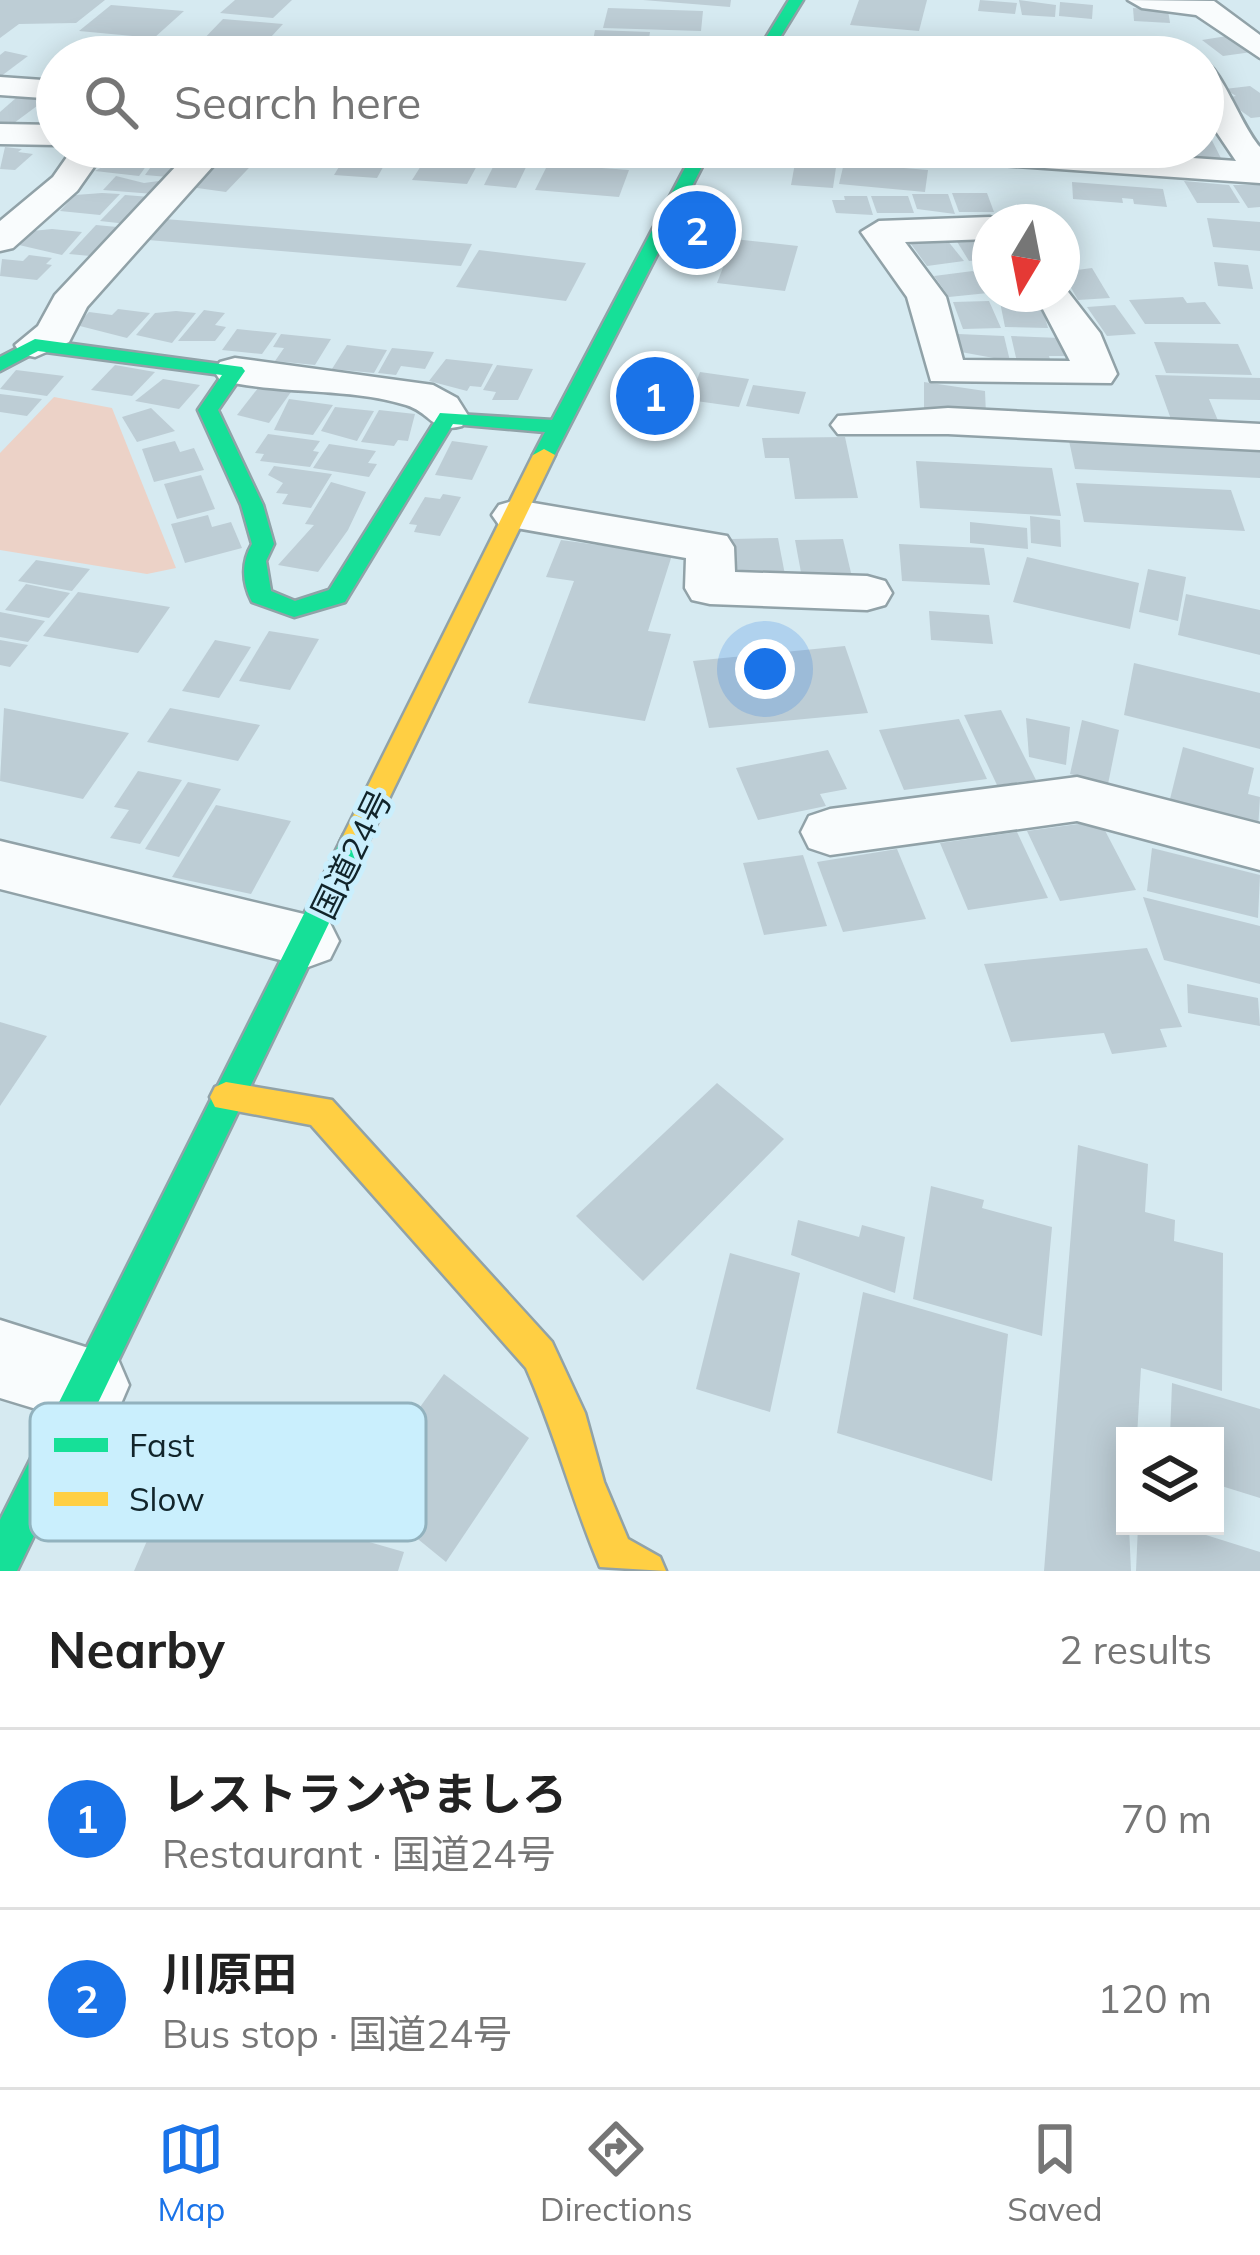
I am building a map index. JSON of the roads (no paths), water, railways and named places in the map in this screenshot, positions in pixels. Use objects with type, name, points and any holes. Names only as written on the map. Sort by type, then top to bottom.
[{"type":"main road","points":[[774,36],[796,0]]},
{"type":"main road","name":"国道24号","points":[[80,1403],[226,1097],[308,940],[558,428],[693,168]]},
{"type":"main road","points":[[0,365],[35,345],[235,371],[208,410],[252,505],[263,544],[254,561],[260,596],[294,609],[337,596],[447,417],[558,428]]},
{"type":"main road","points":[[226,1097],[320,1112],[539,1355],[566,1413],[585,1483],[614,1552],[646,1571]]},
{"type":"main road","name":"国道24号","points":[[0,1563],[30,1503]]},
{"type":"street","points":[[1142,0],[1204,7],[1260,49]]},
{"type":"street","points":[[1179,2],[1191,36]]},
{"type":"street","points":[[0,86],[36,88]]},
{"type":"street","points":[[1224,124],[1260,171]]},
{"type":"street","points":[[0,134],[36,135]]},
{"type":"street","points":[[0,240],[65,184],[76,168]]},
{"type":"street","points":[[35,345],[55,333],[69,303],[194,168]]},
{"type":"street","points":[[1005,168],[1010,204]]},
{"type":"street","points":[[1205,168],[1260,171]]},
{"type":"street","points":[[972,228],[879,232],[926,297],[946,372],[1096,374],[1066,312]]},
{"type":"street","points":[[235,371],[418,394],[442,407],[447,417]]},
{"type":"street","points":[[853,425],[948,421],[1260,436]]},
{"type":"street","points":[[516,515],[710,548],[710,588],[867,593]]},
{"type":"street","points":[[830,832],[1077,799],[1260,847]]},
{"type":"street","points":[[0,865],[308,940]]},
{"type":"street","points":[[0,1359],[89,1385]]},
{"type":"place","name":"川原田","points":[[697,230]]},
{"type":"place","name":"レストランやましろ","points":[[655,396]]}]
